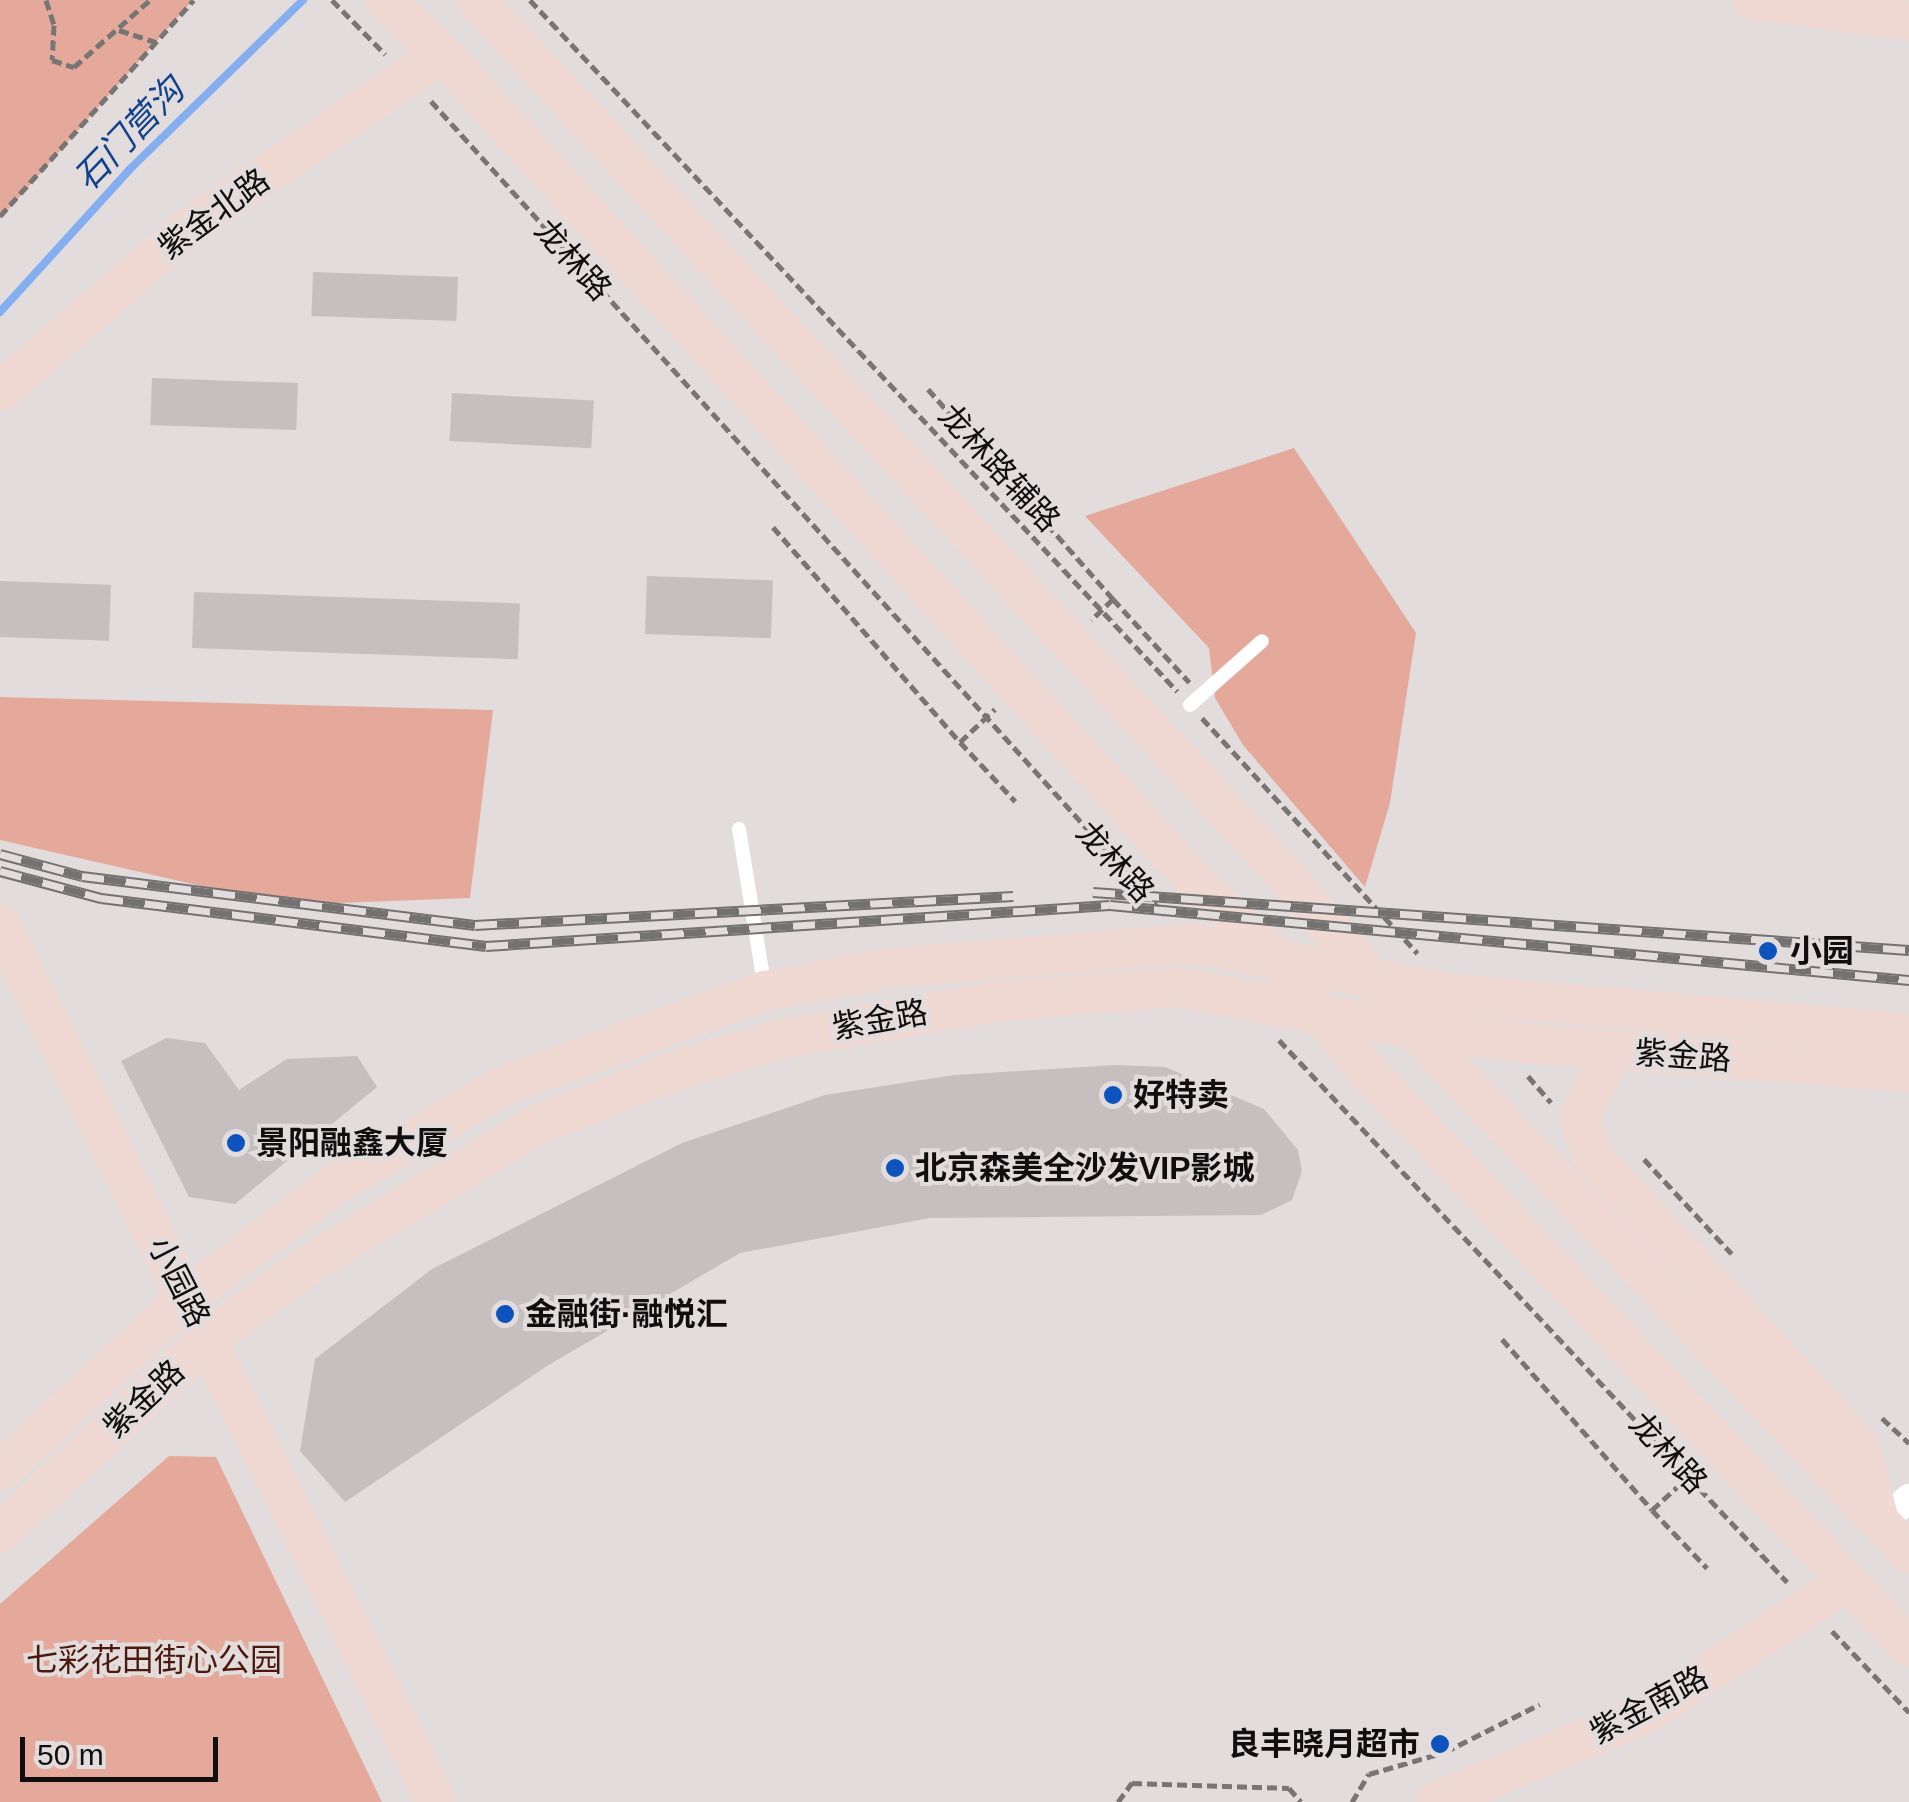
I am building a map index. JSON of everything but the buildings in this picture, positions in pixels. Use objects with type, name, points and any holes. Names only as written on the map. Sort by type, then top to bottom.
[{"type":"main road","points":[[476,0],[1274,862],[1414,1030],[1895,1511]]},
{"type":"main road","points":[[1750,0],[1909,21]]},
{"type":"main road","name":"龙林路","points":[[368,10],[442,54],[1200,887],[1273,954],[1316,1014],[1909,1648]]},
{"type":"main road","name":"紫金北路","points":[[0,392],[187,228],[442,54]]},
{"type":"main road","name":"小园路","points":[[0,924],[436,1802]]},
{"type":"main road","name":"紫金路","points":[[0,1471],[186,1298],[331,1188],[505,1084],[766,990],[888,968],[1191,942],[1273,954],[1454,994],[1909,1033]]},
{"type":"main road","name":"紫金路","points":[[0,1533],[208,1340],[311,1263],[507,1143],[678,1070],[864,1021],[996,1002],[1179,986],[1414,1030],[1612,1052],[1909,1072]]},
{"type":"main road","points":[[1612,1052],[1580,1116],[1593,1157],[1860,1446],[1895,1511],[1909,1553]]},
{"type":"main road","name":"紫金南路","points":[[1435,1802],[1648,1712],[1848,1581]]},
{"type":"lane","points":[[1190,706],[1262,641]]},
{"type":"lane","points":[[739,829],[766,990]]},
{"type":"path","points":[[46,0],[52,60],[74,66],[150,0]]},
{"type":"path","points":[[0,216],[194,0]]},
{"type":"path","name":"龙林路","points":[[332,0],[368,10],[409,77],[1191,942]]},
{"type":"path","name":"龙林路辅路","points":[[530,0],[1431,969]]},
{"type":"path","points":[[119,30],[156,42]]},
{"type":"path","points":[[1113,599],[1170,662]]},
{"type":"path","points":[[960,742],[1015,801]]},
{"type":"path","name":"龙林路","points":[[1240,999],[1909,1712]]},
{"type":"path","points":[[1877,1413],[1909,1443]]},
{"type":"path","points":[[1652,1510],[1707,1568]]},
{"type":"path","points":[[1352,1802],[1369,1774],[1444,1752],[1540,1704]]},
{"type":"path","points":[[1118,1802],[1132,1783],[1289,1788],[1302,1802]]},
{"type":"green space","points":[[0,0],[193,0],[0,219]]},
{"type":"green space","points":[[1294,448],[1416,633],[1390,803],[1365,887],[1243,745],[1215,698],[1209,648],[1085,516]]},
{"type":"green space","points":[[0,697],[493,710],[470,898],[285,905],[0,840]]},
{"type":"green space","name":"七彩花田街心公园","points":[[169,1456],[216,1457],[382,1802],[0,1802],[0,1604]]},
{"type":"waterway","name":"石门营沟","points":[[0,312],[130,169],[303,0]]},
{"type":"railway","points":[[0,854],[82,876],[475,925],[1013,896]]},
{"type":"railway","points":[[0,871],[101,898],[486,946],[1110,905],[1909,980]]},
{"type":"railway","points":[[1093,892],[1909,950]]},
{"type":"place","name":"小园","points":[[1768,951]]},
{"type":"place","name":"好特卖","points":[[1113,1095]]},
{"type":"place","name":"景阳融鑫大厦","points":[[236,1143]]},
{"type":"place","name":"北京森美全沙发VIP影城","points":[[895,1168]]},
{"type":"place","name":"金融街·融悦汇","points":[[505,1314]]},
{"type":"place","name":"良丰晓月超市","points":[[1440,1744]]}]
